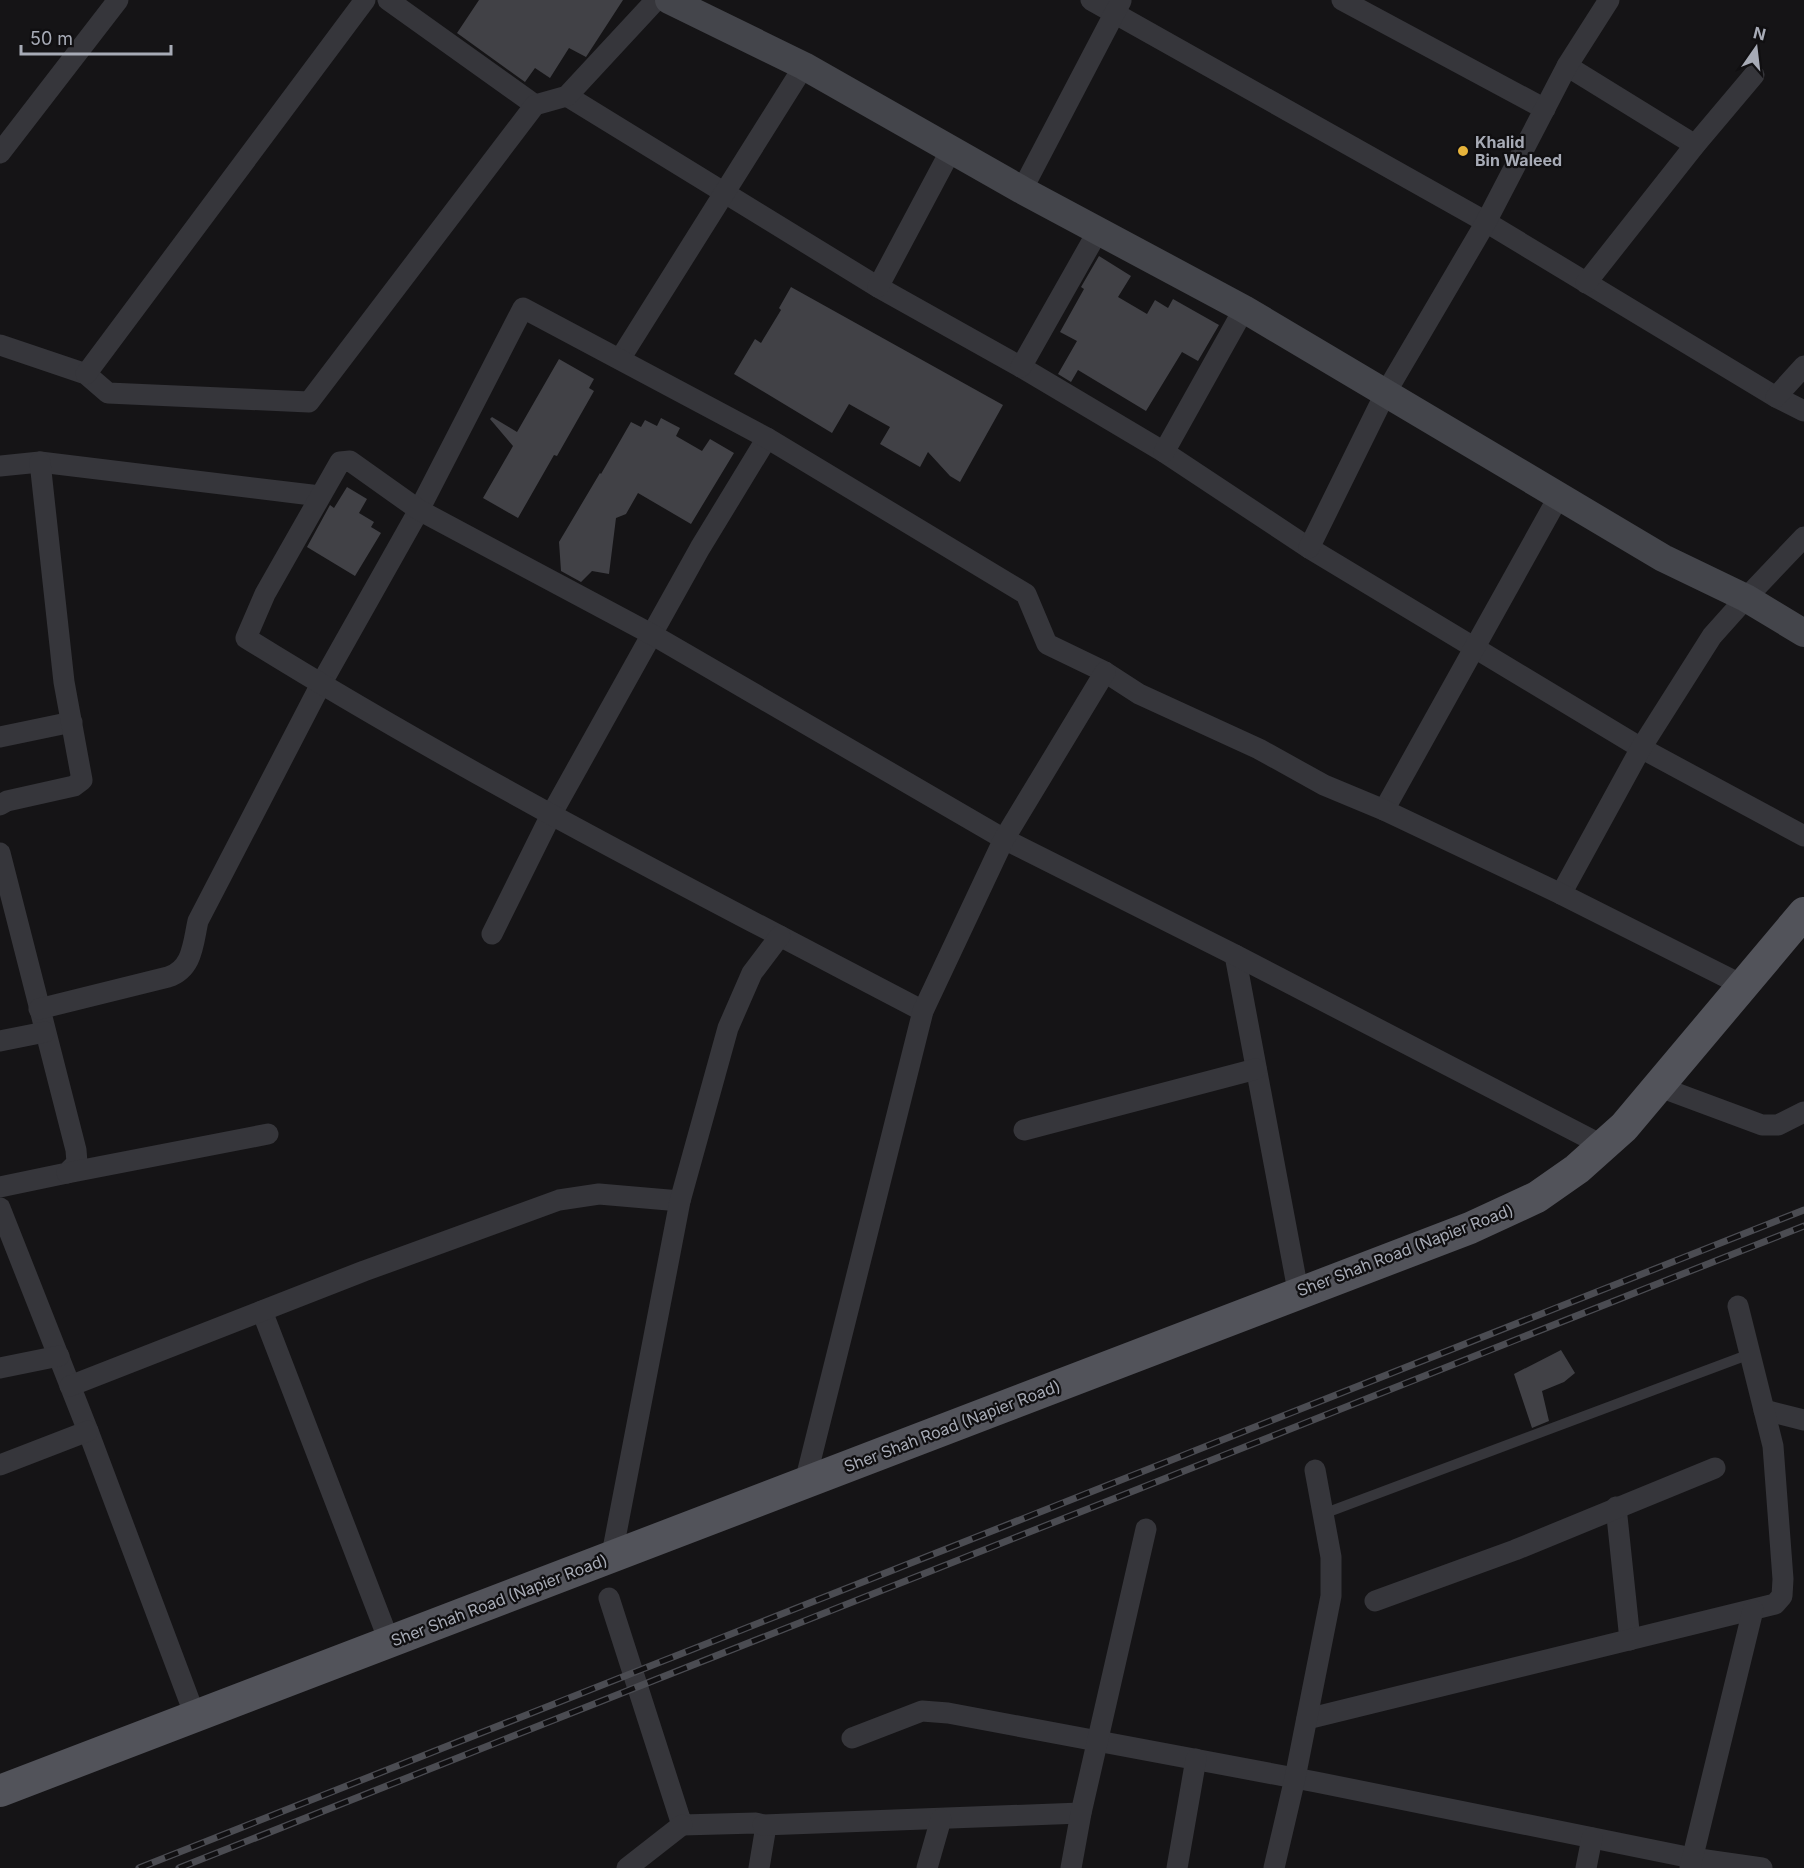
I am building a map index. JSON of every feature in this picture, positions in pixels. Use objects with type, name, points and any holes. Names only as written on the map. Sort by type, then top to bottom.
[{"type":"main road","points":[[669,0],[804,66],[1022,190],[1244,309],[1664,558],[1746,598],[1804,633]]},
{"type":"main road","name":"Sher Shah Road (Napier Road)","points":[[0,1791],[1470,1228],[1537,1197],[1577,1169],[1624,1127],[1766,948],[1804,892]]},
{"type":"main road","name":"Sher Shah Road (Napier Road)","points":[[1766,948],[1804,913]]},
{"type":"street","points":[[0,153],[118,0]]},
{"type":"street","points":[[86,374],[365,0]]},
{"type":"street","points":[[388,0],[535,105]]},
{"type":"street","points":[[0,345],[86,374],[108,393],[309,402],[535,105],[567,96],[656,0]]},
{"type":"street","points":[[1091,0],[1118,7],[1486,222],[1776,397],[1804,411]]},
{"type":"street","points":[[1342,0],[1545,109]]},
{"type":"street","points":[[1309,548],[1385,393],[1486,222],[1567,66],[1609,0]]},
{"type":"street","points":[[1022,190],[1118,7]]},
{"type":"street","points":[[620,360],[804,66]]},
{"type":"street","points":[[1567,66],[1695,145]]},
{"type":"street","points":[[1586,283],[1695,145],[1754,75]]},
{"type":"street","points":[[567,96],[878,287],[1021,367],[1164,452],[1309,548],[1641,748],[1804,836]]},
{"type":"street","points":[[878,287],[951,150]]},
{"type":"street","points":[[1021,367],[1098,231]]},
{"type":"street","points":[[39,1009],[179,973],[187,963],[198,921],[321,684],[419,510],[523,308],[767,438],[1026,594],[1047,644],[1105,672],[1139,694],[1259,748],[1324,785],[1384,810],[1561,894],[1732,980]]},
{"type":"street","points":[[1164,452],[1244,309]]},
{"type":"street","points":[[1776,397],[1804,366]]},
{"type":"street","points":[[492,934],[551,815],[700,548],[767,438]]},
{"type":"street","points":[[923,1011],[551,815],[321,684],[246,638],[265,594],[340,462],[350,461],[419,510],[653,635],[1004,839],[1594,1141]]},
{"type":"street","points":[[0,466],[40,462],[320,496]]},
{"type":"street","points":[[0,805],[7,801],[74,786],[82,780],[64,682],[40,462]]},
{"type":"street","points":[[1384,810],[1559,496]]},
{"type":"street","points":[[1561,894],[1641,748],[1712,636],[1804,537]]},
{"type":"street","points":[[808,1470],[923,1011],[1004,839],[1105,672]]},
{"type":"street","points":[[0,737],[72,722]]},
{"type":"street","points":[[0,853],[76,1150],[77,1163],[68,1173]]},
{"type":"street","points":[[614,1544],[680,1201],[728,1028],[753,973],[780,936]]},
{"type":"street","points":[[1234,955],[1296,1280]]},
{"type":"street","points":[[0,1041],[45,1032]]},
{"type":"street","points":[[1024,1130],[1256,1069]]},
{"type":"street","points":[[1657,1086],[1762,1125],[1778,1125],[1804,1112]]},
{"type":"street","points":[[0,1187],[268,1134]]},
{"type":"street","points":[[70,1386],[363,1271],[559,1200],[599,1194],[680,1201]]},
{"type":"street","points":[[0,1208],[88,1431],[191,1705]]},
{"type":"street","points":[[1307,1719],[1775,1604],[1782,1596],[1783,1579],[1773,1446],[1738,1306]]},
{"type":"street","points":[[262,1311],[386,1633]]},
{"type":"street","points":[[0,1368],[58,1356]]},
{"type":"street","points":[[1764,1410],[1804,1420]]},
{"type":"street","points":[[0,1465],[88,1431]]},
{"type":"street","points":[[1375,1601],[1515,1550],[1714,1468]]},
{"type":"street","points":[[1274,1868],[1295,1778],[1331,1596],[1331,1557],[1315,1470]]},
{"type":"street","points":[[1616,1507],[1630,1640]]},
{"type":"street","points":[[1071,1868],[1081,1813],[1146,1529]]},
{"type":"street","points":[[609,1598],[682,1825]]},
{"type":"street","points":[[1691,1863],[1753,1610]]},
{"type":"street","points":[[852,1738],[922,1711],[948,1713],[1295,1778],[1592,1838],[1691,1863],[1762,1868]]},
{"type":"street","points":[[1178,1868],[1196,1760]]},
{"type":"street","points":[[627,1868],[682,1825],[756,1823],[763,1825],[1081,1813]]},
{"type":"street","points":[[927,1868],[941,1819]]},
{"type":"street","points":[[759,1868],[765,1832],[763,1825]]},
{"type":"street","points":[[1586,1868],[1592,1838]]},
{"type":"lane","points":[[1323,1514],[1750,1354]]},
{"type":"building","points":[[479,0],[623,0],[586,57],[569,48],[550,78],[535,68],[525,82],[457,33]]},
{"type":"building","points":[[1099,256],[1131,276],[1118,297],[1147,314],[1155,300],[1168,308],[1173,299],[1219,325],[1198,361],[1182,352],[1146,411],[1078,370],[1071,382],[1058,374],[1077,341],[1060,332],[1084,289],[1081,287]]},
{"type":"building","points":[[791,287],[1003,405],[960,482],[950,476],[928,452],[920,467],[880,444],[890,427],[849,404],[832,433],[734,374],[755,339],[761,343],[781,310],[779,308]]},
{"type":"building","points":[[559,359],[594,379],[589,388],[594,391],[518,518],[483,498],[513,446],[490,419],[492,417],[517,432]]},
{"type":"building","points":[[661,418],[680,428],[676,436],[702,451],[710,439],[734,453],[691,524],[638,493],[626,514],[616,518],[609,574],[592,571],[581,582],[561,571],[559,542],[631,422],[641,427],[645,420],[657,426]]},
{"type":"building","points":[[347,487],[367,499],[359,513],[374,522],[371,527],[381,533],[355,576],[307,547],[330,505],[334,508]]},
{"type":"building","points":[[1561,1350],[1575,1373],[1564,1382],[1542,1391],[1549,1421],[1532,1428],[1514,1374]]},
{"type":"railway","points":[[139,1868],[1804,1210]]},
{"type":"railway","points":[[179,1868],[1804,1226]]},
{"type":"place","name":"Khalid Bin Waleed","points":[[1463,151]]}]
